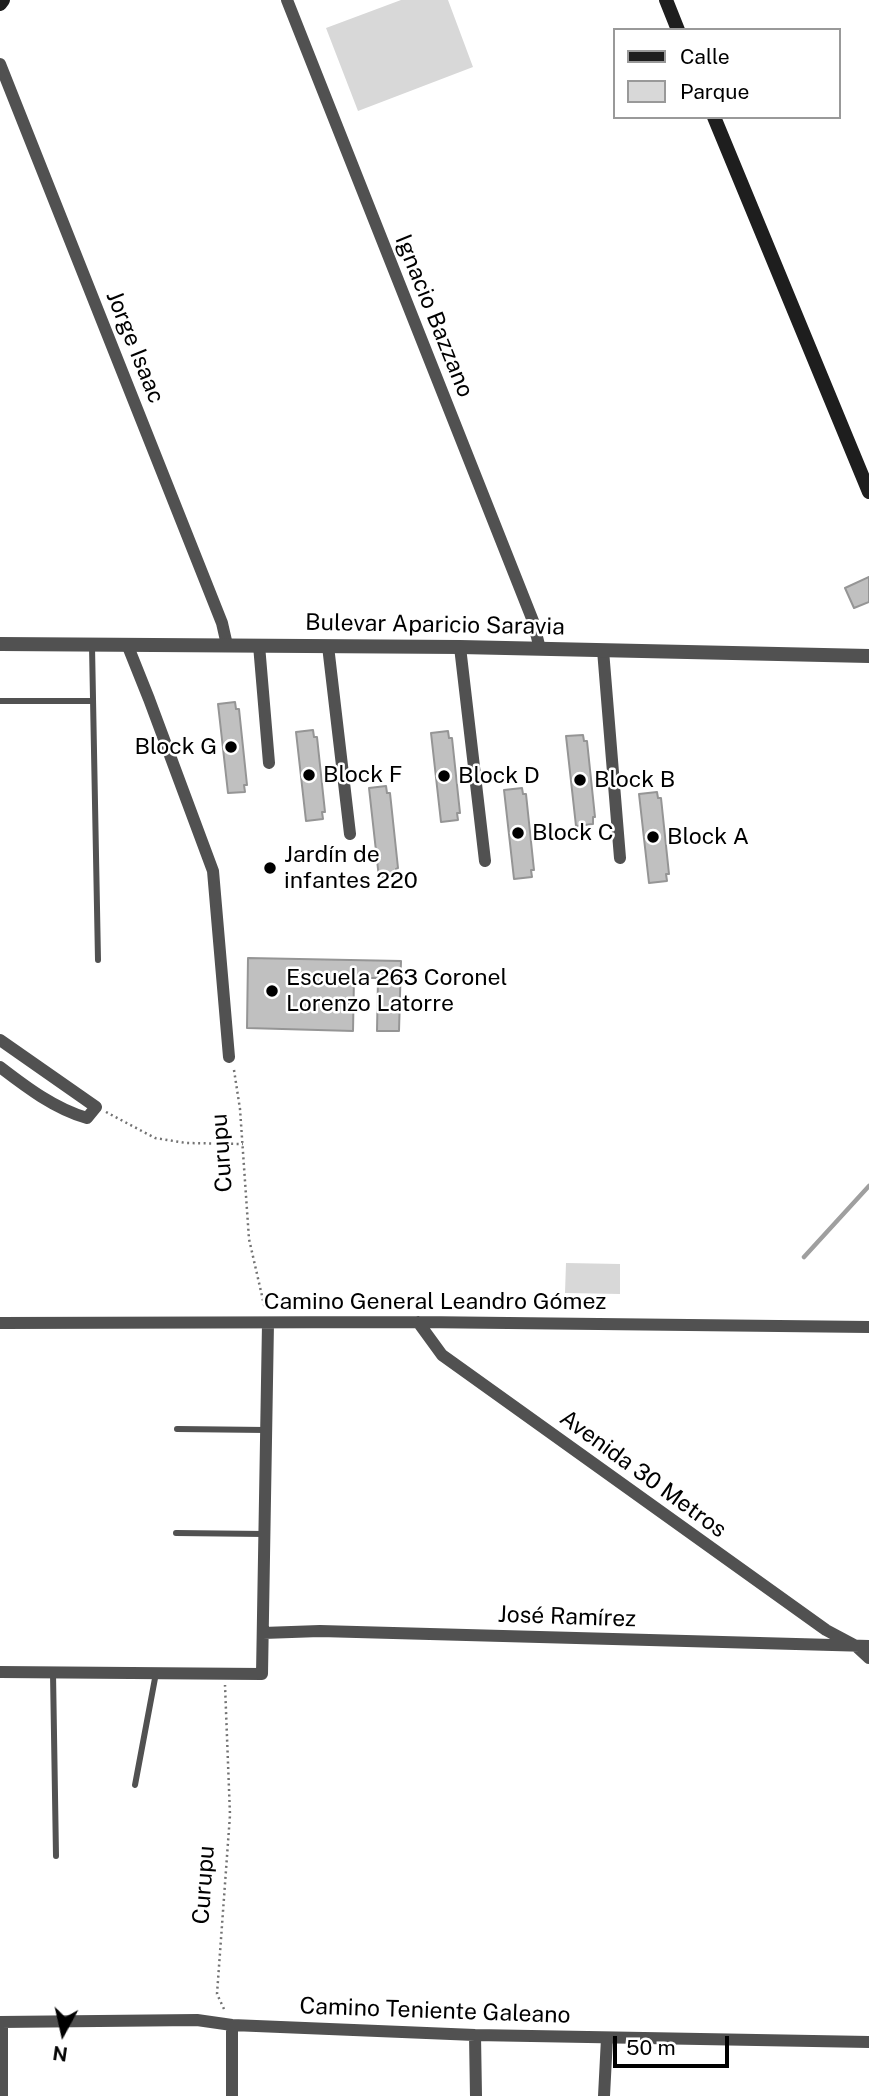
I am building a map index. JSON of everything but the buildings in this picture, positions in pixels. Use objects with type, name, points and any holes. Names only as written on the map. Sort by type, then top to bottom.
[{"type":"main road","points":[[666,0],[677,28]]},
{"type":"main road","points":[[715,119],[869,492]]},
{"type":"street","name":"Ignacio Bazzano","points":[[287,0],[533,621],[540,649]]},
{"type":"street","name":"Jorge Isaac","points":[[0,64],[222,623],[227,645]]},
{"type":"street","name":"Bulevar Aparicio Saravia","points":[[0,644],[460,647],[869,656]]},
{"type":"street","points":[[127,644],[213,871],[229,1057]]},
{"type":"street","points":[[259,645],[269,763]]},
{"type":"street","points":[[328,646],[350,834]]},
{"type":"street","points":[[460,647],[485,860]]},
{"type":"street","points":[[603,650],[620,858]]},
{"type":"street","points":[[0,1040],[96,1107],[87,1118],[71,1112],[50,1102],[0,1067]]},
{"type":"street","name":"Camino General Leandro Gómez","points":[[0,1323],[418,1322],[869,1326]]},
{"type":"street","name":"Avenida 30 Metros","points":[[418,1322],[442,1355],[825,1630],[863,1646],[869,1658]]},
{"type":"street","points":[[0,1672],[262,1674],[268,1323]]},
{"type":"street","name":"José Ramírez","points":[[263,1633],[320,1631],[863,1646]]},
{"type":"street","name":"Camino Teniente Galeano","points":[[1,2022],[197,2020],[232,2025],[475,2035],[869,2042]]},
{"type":"street","points":[[1,2022],[2,2096]]},
{"type":"street","points":[[232,2025],[232,2096]]},
{"type":"street","points":[[475,2035],[476,2096]]},
{"type":"street","points":[[604,2096],[607,2038]]},
{"type":"lane","points":[[92,644],[98,960]]},
{"type":"lane","points":[[0,701],[93,701]]},
{"type":"lane","points":[[177,1429],[266,1430]]},
{"type":"lane","points":[[176,1533],[265,1534]]},
{"type":"lane","points":[[53,1672],[56,1856]]},
{"type":"lane","points":[[135,1785],[156,1673]]},
{"type":"path","name":"Curupu","points":[[229,1057],[236,1074],[249,1239],[268,1323]]},
{"type":"path","points":[[96,1107],[155,1138],[186,1143],[243,1143]]},
{"type":"path","name":"Curupu","points":[[225,1673],[230,1815],[217,1994],[232,2025]]},
{"type":"green space","points":[[401,0],[448,0],[473,67],[358,111],[326,28]]},
{"type":"green space","points":[[566,1263],[620,1264],[620,1294],[565,1293]]},
{"type":"waterway","points":[[804,1257],[869,1186]]},
{"type":"place","name":"Block G","points":[[231,747]]},
{"type":"place","name":"Block F","points":[[309,775]]},
{"type":"place","name":"Block D","points":[[444,776]]},
{"type":"place","name":"Block B","points":[[580,780]]},
{"type":"place","name":"Block C","points":[[518,833]]},
{"type":"place","name":"Block A","points":[[653,837]]},
{"type":"place","name":"Jardín de infantes 220","points":[[270,868]]},
{"type":"place","name":"Escuela 263 Coronel Lorenzo Latorre","points":[[272,991]]}]
